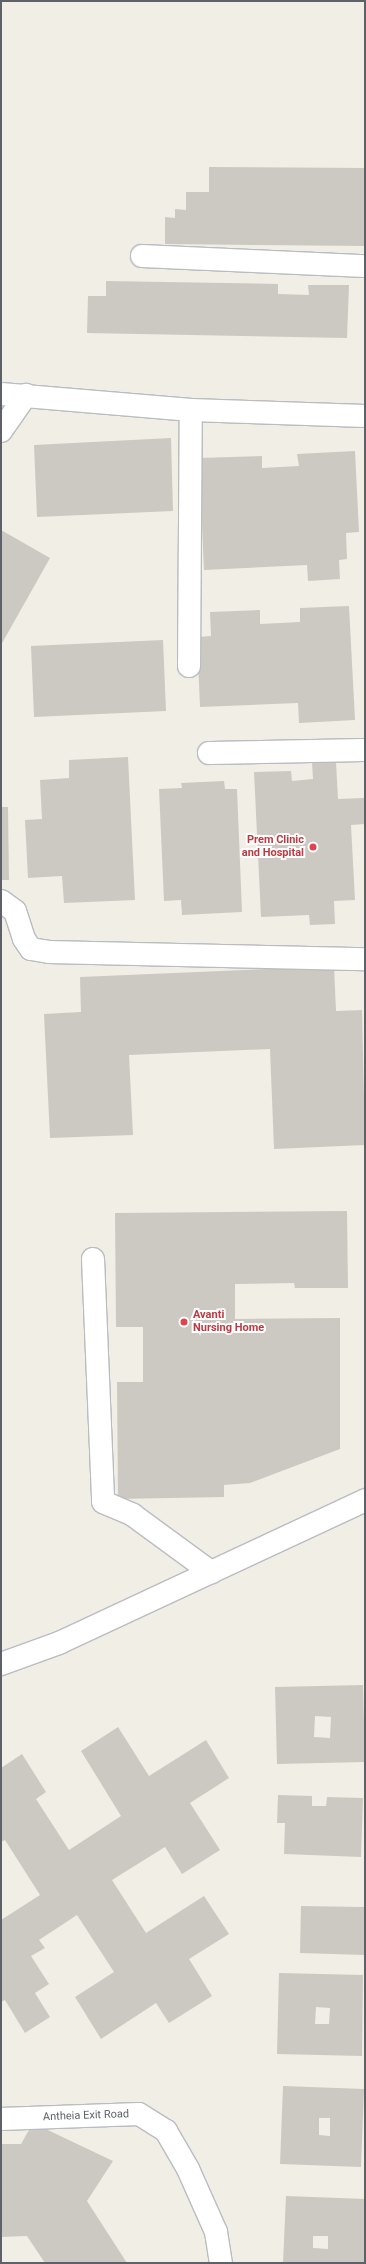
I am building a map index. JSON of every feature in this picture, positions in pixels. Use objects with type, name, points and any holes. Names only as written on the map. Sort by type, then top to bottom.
[{"type":"street","points":[[142,256],[365,266]]},
{"type":"street","points":[[1,394],[192,410],[365,416]]},
{"type":"street","points":[[1,431],[26,395]]},
{"type":"street","points":[[189,666],[192,410]]},
{"type":"street","points":[[209,753],[365,750]]},
{"type":"street","points":[[1,901],[15,911],[24,939],[31,949],[37,950],[365,959]]},
{"type":"street","points":[[93,1259],[103,1502],[133,1515],[211,1572]]},
{"type":"street","points":[[1,1664],[59,1643],[365,1500]]},
{"type":"street","name":"Antheia Exit Road","points":[[1,2120],[139,2114],[166,2131],[188,2169],[216,2232],[221,2263]]},
{"type":"building","points":[[209,167],[365,168],[365,246],[165,244],[165,217],[175,218],[175,209],[186,210],[186,192],[209,192]]},
{"type":"building","points":[[106,281],[278,284],[278,294],[309,295],[308,285],[349,285],[347,338],[87,333],[88,296],[106,296]]},
{"type":"building","points":[[171,438],[173,511],[37,517],[34,445]]},
{"type":"building","points":[[355,451],[359,532],[346,533],[347,559],[339,560],[340,579],[308,581],[307,565],[204,570],[199,458],[262,456],[262,468],[299,466],[297,454]]},
{"type":"building","points":[[1,530],[50,558],[1,645]]},
{"type":"building","points":[[349,606],[355,720],[299,723],[298,703],[200,707],[197,637],[211,636],[210,612],[260,610],[260,624],[300,622],[300,608]]},
{"type":"building","points":[[163,640],[166,711],[34,717],[31,646]]},
{"type":"building","points":[[128,757],[135,900],[64,903],[62,876],[28,878],[25,820],[42,819],[40,780],[69,778],[69,760]]},
{"type":"building","points":[[336,762],[338,799],[364,798],[365,824],[351,825],[355,900],[334,901],[335,924],[310,925],[309,915],[261,917],[254,772],[291,771],[292,781],[313,779],[312,763]]},
{"type":"building","points":[[224,781],[225,789],[237,789],[242,912],[182,915],[181,900],[164,901],[159,789],[182,788],[181,783]]},
{"type":"building","points":[[1,807],[8,807],[9,880],[1,880]]},
{"type":"building","points":[[334,966],[336,1011],[362,1010],[365,1145],[274,1149],[270,1049],[129,1055],[133,1135],[50,1138],[44,1014],[81,1012],[80,977]]},
{"type":"building","points":[[347,1211],[348,1288],[295,1288],[294,1283],[235,1284],[235,1319],[340,1318],[340,1449],[250,1483],[224,1485],[224,1497],[118,1499],[117,1382],[143,1382],[143,1327],[116,1327],[115,1213]]},
{"type":"building","points":[[363,1685],[365,1762],[277,1764],[275,1687]],"holes":[[[315,1716],[331,1717],[330,1738],[314,1737]]]},
{"type":"building","points":[[118,1727],[149,1776],[206,1740],[229,1778],[190,1803],[220,1850],[182,1874],[165,1847],[112,1880],[146,1933],[204,1896],[229,1934],[189,1959],[212,1996],[169,2023],[156,2003],[101,2039],[75,1997],[114,1972],[77,1915],[39,1940],[45,1948],[31,1956],[49,1984],[35,1993],[50,2017],[25,2033],[5,2000],[1,2002],[1,1920],[40,1895],[5,1840],[1,1842],[1,1768],[22,1754],[46,1792],[36,1799],[69,1850],[121,1816],[81,1751]]},
{"type":"building","points":[[278,1795],[312,1796],[312,1806],[326,1806],[327,1797],[363,1798],[361,1857],[284,1854],[285,1823],[277,1823]]},
{"type":"building","points":[[301,1906],[365,1907],[365,1955],[300,1953]]},
{"type":"building","points":[[279,1973],[363,1975],[362,2056],[277,2054]],"holes":[[[316,2007],[330,2008],[329,2024],[315,2024]]]},
{"type":"building","points":[[283,2086],[364,2089],[361,2167],[280,2164]],"holes":[[[319,2118],[330,2118],[330,2136],[319,2135]]]},
{"type":"building","points":[[33,2123],[113,2161],[87,2201],[127,2263],[45,2263],[27,2236],[1,2237],[1,2144],[21,2144]]},
{"type":"building","points":[[286,2196],[365,2199],[365,2263],[283,2263]],"holes":[[[313,2236],[328,2236],[328,2249],[313,2248]]]},
{"type":"place","name":"Prem Clinic and Hospital","points":[[313,847]]},
{"type":"place","name":"Avanti Nursing Home","points":[[184,1322]]}]
